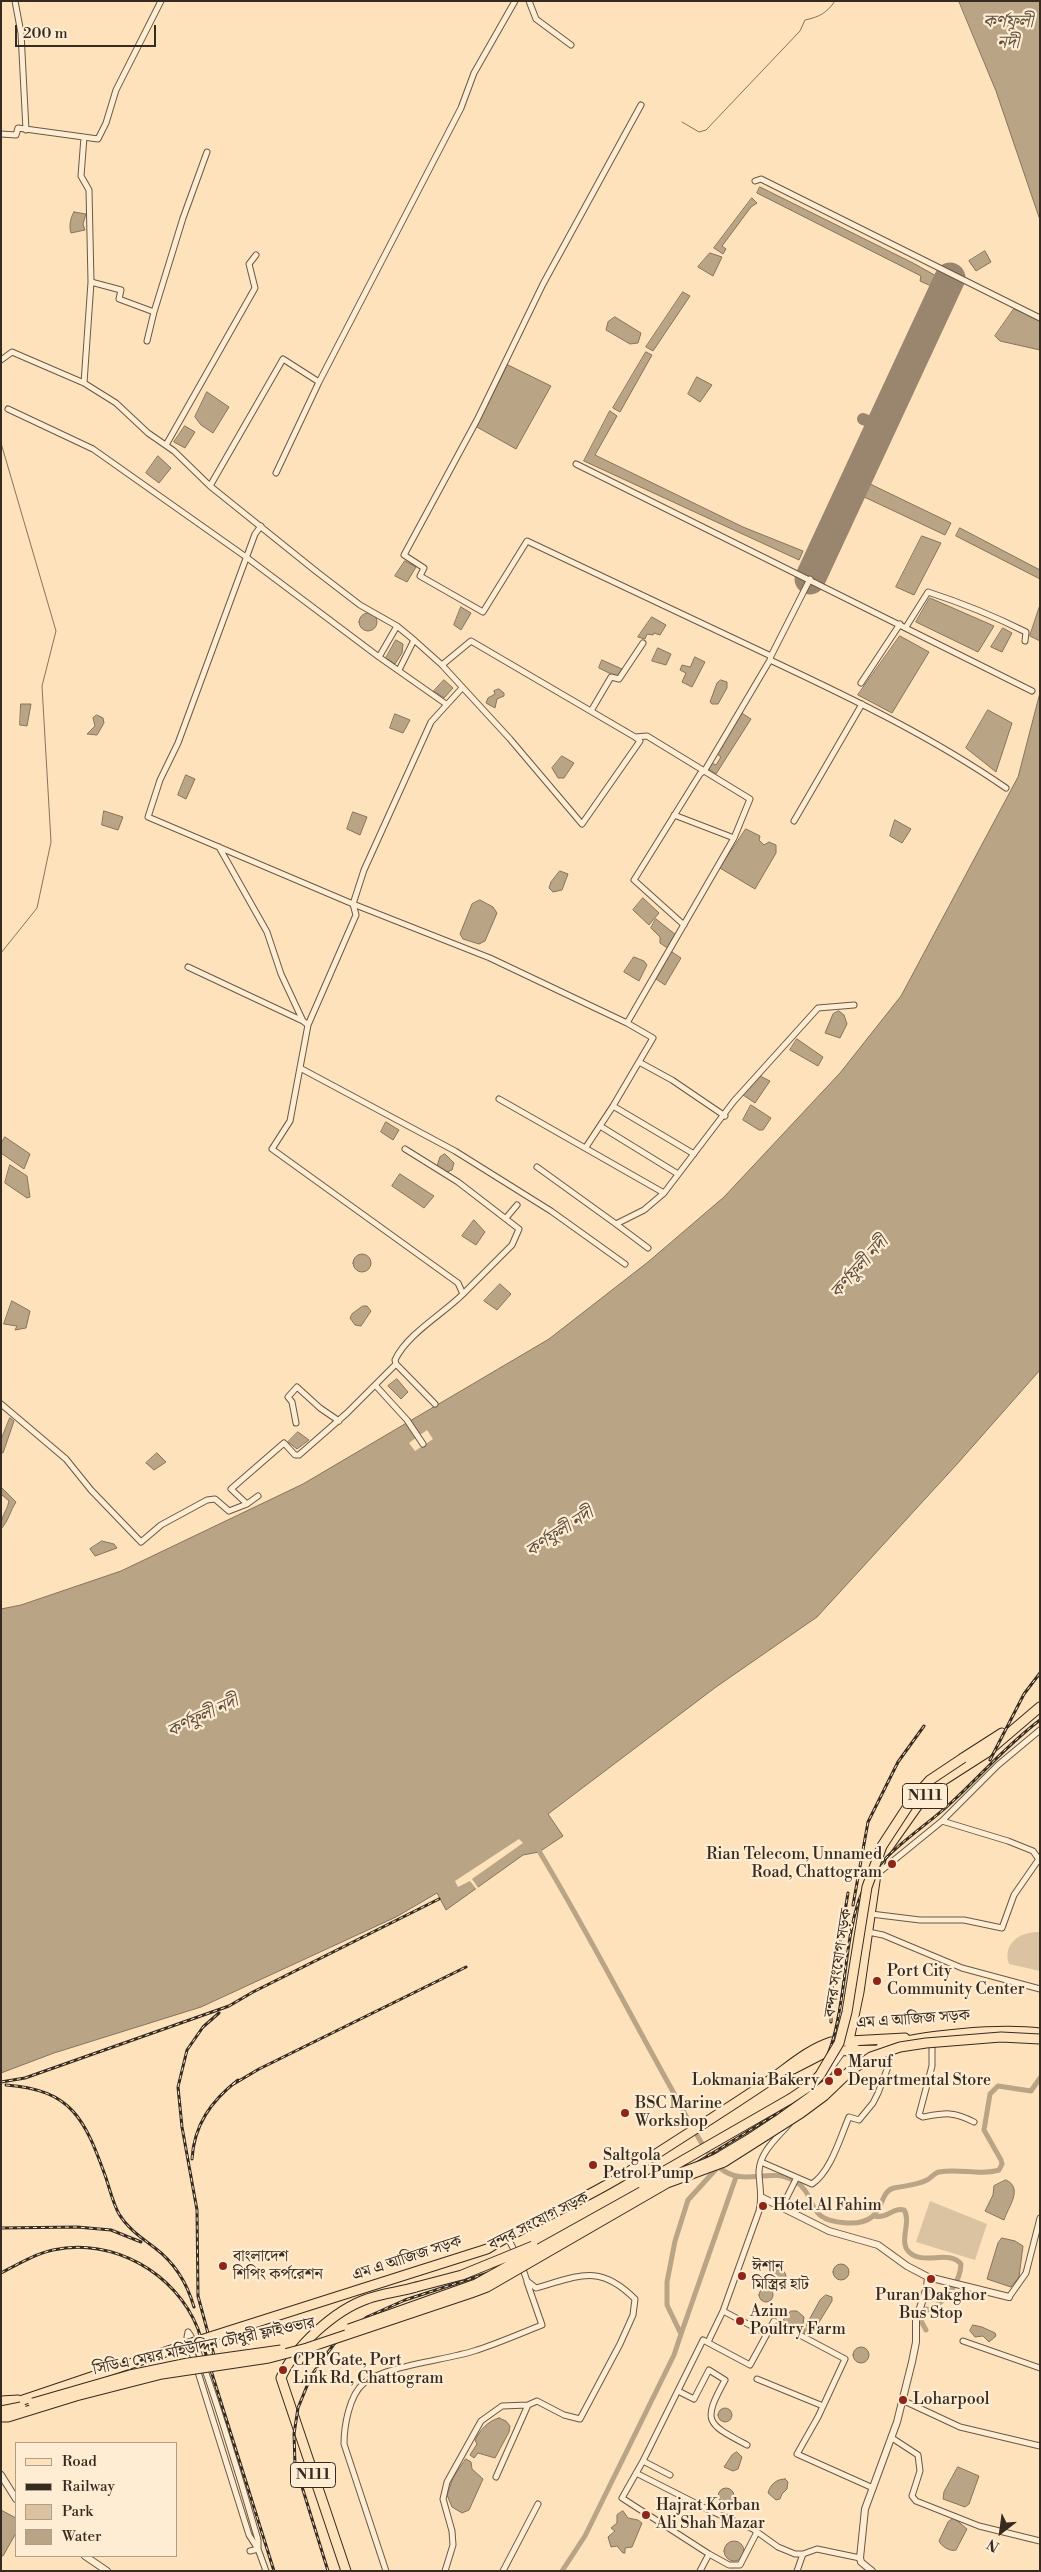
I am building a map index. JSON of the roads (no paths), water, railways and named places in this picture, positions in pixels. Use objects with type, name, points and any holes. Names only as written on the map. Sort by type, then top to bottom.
[{"type":"main road","name":"N111","points":[[849,2040],[876,1874],[882,1856],[923,1798],[936,1785],[986,1753],[1040,1707]]},
{"type":"main road","name":"বন্দর সংযোগ সড়ক","points":[[346,2571],[282,2378],[291,2359],[320,2327],[346,2309],[367,2298],[462,2275],[530,2247],[790,2099],[811,2085],[833,2056],[843,2032],[867,1887],[882,1846],[912,1800],[930,1780],[1025,1718]]},
{"type":"main road","name":"এম এ আজিজ সড়ক","points":[[1,2411],[24,2400],[249,2324],[487,2249],[507,2236],[565,2209],[624,2174],[770,2080],[802,2056],[830,2042],[897,2039],[1008,2028],[1040,2031]]},
{"type":"main road","name":"সিডিএ মেয়র মহিউদ্দিন চৌধুরী ফ্লাইওভার","points":[[1,2411],[14,2410],[130,2375],[188,2363],[279,2350],[324,2337],[476,2284],[643,2189],[719,2157],[777,2119],[795,2110],[860,2057],[881,2047],[899,2041],[925,2038],[1040,2031]]},
{"type":"main road","points":[[1,2417],[8,2417],[76,2396],[162,2374],[269,2358],[307,2348],[471,2293],[487,2286],[667,2183],[724,2162],[801,2113],[824,2096],[850,2071],[871,2058],[900,2047],[926,2043],[1001,2037],[1040,2041]]},
{"type":"main road","points":[[849,2040],[851,2047],[857,2050]]},
{"type":"main road","name":"এম এ আজিজ সড়ক","points":[[770,2080],[825,2052],[890,2050],[1011,2040],[1040,2041]]},
{"type":"main road","name":"এম এ আজিজ সড়ক","points":[[1,2401],[24,2400]]},
{"type":"street","points":[[14,1],[21,33],[26,130]]},
{"type":"street","points":[[1,134],[16,136],[18,128],[98,139],[116,90],[161,1]]},
{"type":"street","points":[[276,473],[320,382],[461,108],[474,73],[515,1]]},
{"type":"street","points":[[529,1],[536,19],[571,45]]},
{"type":"street","points":[[642,105],[543,284],[477,420],[404,555],[424,568],[420,576],[483,612],[527,541],[862,704],[958,755],[1006,788]]},
{"type":"street","points":[[84,137],[81,176],[89,190],[91,282],[84,383]]},
{"type":"street","points":[[147,341],[183,218],[207,152]]},
{"type":"street","points":[[755,181],[761,179],[1040,318]]},
{"type":"street","points":[[166,445],[255,288],[249,264],[256,255]]},
{"type":"street","points":[[91,282],[121,290],[119,299],[154,312]]},
{"type":"street","points":[[1,360],[12,352],[84,383],[116,403],[148,433],[166,445],[210,486],[360,605],[397,626],[442,665],[510,739],[582,824],[640,741],[471,641],[442,665]]},
{"type":"street","points":[[210,486],[283,360],[320,382]]},
{"type":"street","points":[[8,409],[93,449],[246,557],[379,657],[446,704]]},
{"type":"street","points":[[576,464],[1032,690]]},
{"type":"street","points":[[261,526],[246,557],[178,743],[160,780],[148,817],[353,904],[490,958],[627,1023],[653,1038],[613,1106],[586,1147]]},
{"type":"street","points":[[684,925],[634,880],[700,774],[705,770],[770,658],[810,579]]},
{"type":"street","points":[[906,627],[928,592],[970,605],[1000,618],[1026,632],[1025,641]]},
{"type":"street","points":[[861,683],[900,624]]},
{"type":"street","points":[[379,657],[397,626]]},
{"type":"street","points":[[399,670],[414,640]]},
{"type":"street","points":[[591,711],[611,677],[619,679],[643,643]]},
{"type":"street","points":[[462,688],[431,722],[364,870],[353,904],[356,915],[305,1023],[300,1068],[290,1121],[272,1150],[458,1283],[463,1294]]},
{"type":"street","points":[[794,821],[862,704]]},
{"type":"street","points":[[627,1023],[734,838],[750,799],[647,736],[635,737]]},
{"type":"street","points":[[674,815],[734,838]]},
{"type":"street","points":[[218,846],[267,932],[281,974],[305,1023]]},
{"type":"street","points":[[188,967],[305,1023]]},
{"type":"street","points":[[616,1224],[644,1210],[664,1193],[725,1116],[734,1101],[818,1008],[854,1004]]},
{"type":"street","points":[[639,1062],[672,1080],[725,1116]]},
{"type":"street","points":[[300,1068],[455,1151],[551,1211],[626,1264]]},
{"type":"street","points":[[499,1099],[664,1193]]},
{"type":"street","points":[[613,1106],[694,1154]]},
{"type":"street","points":[[600,1126],[678,1174]]},
{"type":"street","points":[[405,1149],[458,1182],[519,1229],[512,1246],[446,1310],[426,1325],[395,1358],[396,1364],[435,1404]]},
{"type":"street","points":[[537,1167],[648,1248]]},
{"type":"street","points":[[506,1218],[517,1205]]},
{"type":"street","points":[[247,1504],[231,1489],[284,1443],[295,1455],[300,1456],[376,1386],[396,1364]]},
{"type":"street","points":[[376,1386],[406,1420],[423,1444]]},
{"type":"street","points":[[296,1424],[292,1402],[288,1397],[297,1387],[320,1408],[339,1421]]},
{"type":"street","points":[[1,1404],[66,1459],[91,1490],[141,1542],[161,1525],[207,1500],[215,1500],[229,1511],[247,1504],[258,1496]]},
{"type":"street","points":[[876,1874],[942,1821],[998,1765],[1040,1730]]},
{"type":"street","points":[[942,1821],[1008,1841],[1033,1852],[1038,1859]]},
{"type":"street","points":[[871,1914],[920,1920],[964,1920],[1002,1928],[1014,1895],[1038,1859],[1040,1850]]},
{"type":"street","points":[[868,1932],[882,1935],[962,1968],[1040,1989]]},
{"type":"street","points":[[932,2046],[932,2066],[919,2115],[923,2117],[946,2112],[974,2122]]},
{"type":"street","points":[[708,2342],[723,2311],[763,2198],[759,2172],[763,2154],[801,2110],[844,2050]]},
{"type":"street","points":[[761,2162],[812,2184],[818,2180],[827,2166],[849,2117],[858,2120],[873,2103],[883,2082],[890,2050]]},
{"type":"street","points":[[782,2207],[796,2178]]},
{"type":"street","points":[[763,2198],[829,2231],[878,2245],[907,2266],[928,2277],[1009,2297],[1026,2273],[1040,2218]]},
{"type":"street","points":[[386,2571],[344,2444],[344,2433],[354,2398],[363,2384],[392,2371],[473,2352],[542,2325],[527,2281],[507,2236]]},
{"type":"street","points":[[445,2571],[454,2545],[452,2530],[442,2499],[447,2482],[472,2434],[481,2421],[502,2406],[528,2405],[537,2401],[564,2416],[580,2418],[620,2344],[633,2314],[635,2299],[626,2290],[608,2278],[587,2273],[536,2288],[527,2281]]},
{"type":"street","points":[[872,2571],[861,2562],[860,2558],[865,2509],[892,2438],[916,2342],[916,2320],[927,2287],[928,2277]]},
{"type":"street","points":[[723,2311],[767,2334]]},
{"type":"street","points":[[757,2532],[737,2567],[709,2554],[622,2498],[643,2461],[703,2340],[750,2365],[774,2320]]},
{"type":"street","points":[[781,2325],[845,2359],[824,2406],[797,2454],[873,2488]]},
{"type":"street","points":[[188,2332],[186,2337],[249,2536],[258,2549],[266,2571]]},
{"type":"street","points":[[963,2340],[1040,2368]]},
{"type":"street","points":[[678,2391],[694,2399],[709,2370],[725,2380],[711,2408],[712,2421],[716,2428],[747,2444]]},
{"type":"street","points":[[757,2379],[824,2406]]},
{"type":"street","points":[[902,2400],[955,2425],[1040,2446]]},
{"type":"street","points":[[496,2477],[528,2405]]},
{"type":"street","points":[[892,2438],[906,2445],[918,2455],[920,2471],[912,2496],[916,2501],[979,2526],[1040,2542]]},
{"type":"street","points":[[643,2461],[670,2475]]},
{"type":"street","points":[[636,2473],[757,2532],[784,2550],[803,2554],[817,2549],[860,2558]]},
{"type":"street","points":[[1,2475],[15,2498]]},
{"type":"street","points":[[503,2571],[538,2504]]},
{"type":"street","points":[[250,2551],[258,2549]]},
{"type":"street","points":[[700,2571],[709,2554]]},
{"type":"street","points":[[797,2571],[803,2554]]},
{"type":"street","points":[[86,2557],[107,2571]]},
{"type":"water","name":"কর্ণফুলী নদী","points":[[959,1],[1040,1],[1040,220],[996,91]]},
{"type":"water","points":[[760,187],[938,277],[931,286],[920,281],[921,276],[757,193]]},
{"type":"water","points":[[752,198],[757,203],[751,207],[722,246],[726,249],[723,254],[714,248]]},
{"type":"water","points":[[74,212],[86,214],[83,224],[85,230],[71,233],[70,222]]},
{"type":"water","points":[[985,251],[991,262],[976,271],[969,261]]},
{"type":"water","points":[[710,253],[722,257],[713,276],[698,267]]},
{"type":"water","points":[[683,292],[690,296],[653,351],[646,347]]},
{"type":"water","points":[[1014,309],[1040,320],[1040,350],[1000,341],[995,336]]},
{"type":"water","points":[[615,317],[641,333],[638,343],[630,344],[606,330],[608,322]]},
{"type":"water","points":[[646,352],[652,355],[620,412],[613,408]]},
{"type":"water","points":[[508,365],[551,386],[516,449],[477,427]]},
{"type":"water","points":[[697,377],[712,385],[700,402],[688,394]]},
{"type":"water","points":[[207,392],[229,407],[213,433],[201,425],[195,417]]},
{"type":"water","points":[[610,411],[617,416],[595,455],[743,527],[803,551],[799,560],[584,461]]},
{"type":"water","points":[[185,426],[195,432],[185,448],[174,442]]},
{"type":"water","points":[[158,456],[171,468],[159,483],[146,473]]},
{"type":"water","points":[[866,482],[951,523],[945,535],[860,495]]},
{"type":"water","points":[[960,528],[1040,570],[1040,579],[956,536]]},
{"type":"water","points":[[922,536],[941,543],[914,595],[896,587]]},
{"type":"water","points":[[405,561],[416,567],[407,582],[395,576]]},
{"type":"water","points":[[930,598],[994,626],[978,652],[916,622]]},
{"type":"water","points":[[1040,605],[1040,641],[1030,636]]},
{"type":"water","points":[[461,607],[471,613],[461,630],[454,625]]},
{"type":"water","points":[[368,613],[374,616],[377,622],[374,628],[368,631],[362,628],[359,622],[362,616]]},
{"type":"water","points":[[652,617],[666,625],[660,635],[654,633],[653,635],[647,634],[645,639],[638,637]]},
{"type":"water","points":[[1003,628],[1012,633],[1002,652],[991,647]]},
{"type":"water","points":[[900,636],[929,652],[892,713],[858,695]]},
{"type":"water","points":[[396,640],[403,644],[402,653],[395,664],[386,658]]},
{"type":"water","points":[[658,648],[671,654],[666,665],[652,661]]},
{"type":"water","points":[[695,657],[705,662],[692,687],[682,682],[686,673],[680,670],[682,665],[690,667]]},
{"type":"water","points":[[602,660],[622,669],[617,677],[599,668]]},
{"type":"water","points":[[444,680],[453,688],[444,698],[434,691]]},
{"type":"water","points":[[721,680],[727,682],[727,688],[718,704],[712,704],[710,702],[717,683]]},
{"type":"water","points":[[499,689],[504,693],[504,696],[497,699],[495,708],[486,703],[488,698],[495,694],[494,691]]},
{"type":"water","points":[[1040,693],[1040,1370],[817,1617],[716,1687],[548,1814],[563,1836],[539,1852],[523,1855],[446,1910],[437,1893],[396,1917],[201,2007],[54,2053],[1,2073],[1,1609],[21,1605],[121,1571],[303,1484],[549,1339],[648,1262],[724,1197],[840,1073],[901,996],[1018,777]]},
{"type":"water","points":[[21,704],[31,704],[27,726],[20,725]]},
{"type":"water","points":[[988,710],[1012,723],[996,772],[966,748]]},
{"type":"water","points":[[740,712],[751,719],[716,774],[707,768],[709,762],[716,765],[721,757],[717,754]]},
{"type":"water","points":[[395,714],[410,720],[403,733],[390,728]]},
{"type":"water","points":[[97,715],[103,718],[104,723],[97,735],[87,734],[95,726],[93,718]]},
{"type":"water","points":[[562,756],[574,763],[564,778],[558,778],[552,768]]},
{"type":"water","points":[[186,775],[195,779],[186,799],[178,795]]},
{"type":"water","points":[[104,811],[123,817],[118,830],[102,825]]},
{"type":"water","points":[[353,812],[367,817],[360,835],[347,829]]},
{"type":"water","points":[[895,820],[911,829],[902,843],[890,836]]},
{"type":"water","points":[[746,829],[760,836],[759,840],[764,845],[769,842],[776,845],[776,853],[755,889],[720,868]]},
{"type":"water","points":[[560,871],[568,874],[562,890],[553,892],[549,888],[551,882]]},
{"type":"water","points":[[643,898],[659,913],[649,925],[633,910]]},
{"type":"water","points":[[480,900],[493,907],[497,913],[485,941],[479,944],[463,939],[460,934],[472,904]]},
{"type":"water","points":[[656,919],[676,935],[669,949],[660,943],[660,937],[651,928]]},
{"type":"water","points":[[672,952],[681,958],[665,985],[656,979]]},
{"type":"water","points":[[634,957],[644,961],[647,965],[639,981],[624,972]]},
{"type":"water","points":[[839,1011],[844,1015],[847,1024],[840,1038],[825,1033],[833,1014]]},
{"type":"water","points":[[797,1039],[823,1057],[818,1066],[790,1050]]},
{"type":"water","points":[[760,1076],[770,1081],[755,1103],[743,1095]]},
{"type":"water","points":[[751,1105],[771,1118],[763,1130],[759,1130],[743,1120]]},
{"type":"water","points":[[386,1122],[399,1130],[393,1140],[381,1132]]},
{"type":"water","points":[[5,1137],[30,1154],[24,1169],[1,1153],[1,1144]]},
{"type":"water","points":[[445,1154],[454,1163],[452,1170],[447,1172],[437,1166],[440,1157]]},
{"type":"water","points":[[10,1165],[27,1176],[30,1197],[27,1198],[5,1183]]},
{"type":"water","points":[[400,1174],[434,1196],[424,1208],[392,1186]]},
{"type":"water","points":[[474,1220],[485,1232],[476,1245],[462,1236]]},
{"type":"water","points":[[362,1254],[368,1257],[371,1263],[368,1269],[362,1272],[356,1269],[353,1263],[356,1257]]},
{"type":"water","points":[[500,1284],[511,1294],[497,1310],[484,1301]]},
{"type":"water","points":[[12,1301],[30,1311],[26,1328],[15,1330],[17,1326],[4,1324]]},
{"type":"water","points":[[363,1306],[367,1306],[371,1311],[361,1326],[355,1325],[350,1318],[352,1314]]},
{"type":"water","points":[[397,1379],[408,1392],[401,1399],[388,1386]]},
{"type":"water","points":[[10,1418],[14,1421],[3,1453],[1,1452],[1,1440]]},
{"type":"water","points":[[298,1432],[309,1440],[297,1449],[288,1442]]},
{"type":"water","points":[[157,1453],[166,1462],[154,1470],[146,1463]]},
{"type":"water","points":[[1,1487],[16,1502],[1,1529],[2,1520],[9,1501],[1,1494]]},
{"type":"water","points":[[102,1541],[114,1544],[117,1548],[95,1556],[90,1549]]},
{"type":"water","points":[[1006,2180],[1011,2183],[1014,2193],[1004,2220],[985,2211],[993,2195],[994,2186]]},
{"type":"water","points":[[1002,2238],[1015,2241],[1023,2246],[1019,2277],[1011,2287],[987,2279],[998,2243]]},
{"type":"water","points":[[841,2264],[849,2272],[841,2280],[833,2272]]},
{"type":"water","points":[[777,2268],[783,2271],[786,2277],[783,2283],[777,2286],[771,2283],[768,2277],[771,2271]]},
{"type":"water","points":[[763,2288],[769,2288],[773,2295],[769,2302],[763,2302],[759,2298],[759,2292]]},
{"type":"water","points":[[826,2295],[832,2297],[832,2301],[813,2332],[804,2334],[804,2329],[820,2300]]},
{"type":"water","points":[[791,2311],[797,2311],[804,2317],[803,2324],[797,2330],[782,2322]]},
{"type":"water","points":[[973,2325],[995,2333],[996,2336],[989,2342],[983,2336],[975,2337],[970,2331]]},
{"type":"water","points":[[861,2347],[867,2349],[869,2355],[867,2361],[861,2363],[855,2361],[853,2355],[855,2349]]},
{"type":"water","points":[[722,2408],[728,2408],[732,2415],[728,2422],[722,2422],[718,2418],[718,2412]]},
{"type":"water","points":[[499,2418],[506,2421],[510,2426],[509,2432],[495,2458],[478,2453],[474,2458],[470,2455],[477,2444],[475,2440],[477,2436],[488,2424]]},
{"type":"water","points":[[737,2452],[742,2457],[738,2469],[733,2471],[724,2467],[732,2455]]},
{"type":"water","points":[[466,2459],[471,2462],[472,2469],[483,2479],[469,2510],[462,2513],[452,2507],[447,2495],[453,2478]]},
{"type":"water","points":[[958,2467],[979,2476],[969,2504],[965,2507],[943,2499],[944,2492]]},
{"type":"water","points":[[785,2479],[788,2482],[787,2489],[780,2499],[776,2500],[768,2493],[769,2490],[776,2481]]},
{"type":"water","points":[[726,2488],[732,2490],[734,2496],[732,2502],[726,2504],[720,2502],[718,2496],[720,2490]]},
{"type":"water","points":[[1,2510],[15,2517],[15,2535],[3,2556],[1,2555]]},
{"type":"water","points":[[623,2511],[628,2518],[642,2523],[632,2547],[625,2548],[625,2553],[617,2546],[611,2547],[608,2537],[615,2531],[611,2528],[617,2523],[617,2515]]},
{"type":"water","points":[[954,2518],[967,2529],[956,2550],[951,2550],[939,2541],[948,2522]]},
{"type":"water","points":[[734,2541],[741,2544],[744,2551],[741,2558],[734,2561],[727,2558],[724,2551],[727,2544]]},
{"type":"waterway","points":[[682,122],[699,132],[706,130],[800,31],[805,20],[822,14],[835,1]]},
{"type":"waterway","points":[[1,443],[56,631],[42,686],[51,842],[37,908],[1,953]]},
{"type":"waterway","points":[[536,1846],[588,1936],[708,2154],[720,2168],[729,2174],[747,2177],[776,2175],[795,2181],[802,2187],[818,2213],[824,2218],[847,2223],[869,2219],[875,2214],[888,2191],[923,2182],[939,2172],[992,2172],[999,2170],[1002,2164],[1001,2160],[984,2130],[990,2094],[998,2086],[1031,2091],[1040,2078]]},
{"type":"waterway","points":[[562,2571],[585,2536],[674,2355],[681,2334],[667,2305],[667,2282],[675,2241],[688,2200],[718,2167]]},
{"type":"waterway","points":[[681,2334],[736,2177]]},
{"type":"waterway","points":[[875,2216],[883,2216],[897,2210],[904,2210],[907,2220],[905,2242],[909,2252],[921,2258],[950,2258],[961,2264],[958,2278],[951,2290],[931,2310],[926,2309],[921,2321],[926,2330]]},
{"type":"railway","points":[[990,1760],[1024,1694],[1040,1673]]},
{"type":"railway","points":[[328,2571],[295,2464],[294,2434],[298,2408],[311,2376],[334,2344],[367,2317],[405,2300],[491,2272],[564,2244],[796,2102],[814,2082],[826,2058],[835,2033],[852,1925],[866,1884],[887,1857],[941,1812],[1006,1749],[1040,1720]]},
{"type":"railway","points":[[853,1905],[868,1822],[898,1762],[924,1726]]},
{"type":"railway","points":[[831,2022],[831,1996],[848,1893]]},
{"type":"railway","points":[[1,2082],[25,2078],[229,2006],[253,1992],[439,1899]]},
{"type":"railway","points":[[232,2085],[259,2069],[466,1967]]},
{"type":"railway","points":[[216,2363],[198,2296],[197,2210],[182,2127],[178,2087],[187,2050],[203,2027],[219,2013]]},
{"type":"railway","points":[[192,2159],[193,2147],[200,2125],[212,2105],[238,2080]]},
{"type":"railway","points":[[6,2085],[47,2093],[62,2101],[73,2112],[83,2124],[91,2140],[119,2214],[131,2229],[169,2260],[184,2282],[194,2307]]},
{"type":"railway","points":[[1,2228],[77,2227],[111,2230],[141,2242]]},
{"type":"railway","points":[[1,2273],[33,2257],[53,2250],[76,2247],[98,2249],[140,2264],[175,2291],[188,2309],[198,2329],[274,2571]]},
{"type":"place","name":"Rian Telecom, Unnamed Road, Chattogram","points":[[892,1864]]},
{"type":"place","name":"Port City Community Center","points":[[877,1981]]},
{"type":"place","name":"Maruf Departmental Store","points":[[838,2072]]},
{"type":"place","name":"Lokmania Bakery","points":[[829,2081]]},
{"type":"place","name":"BSC Marine Workshop","points":[[625,2113]]},
{"type":"place","name":"Saltgola Petrol Pump","points":[[593,2165]]},
{"type":"place","name":"Hotel Al Fahim","points":[[763,2206]]},
{"type":"place","name":"বাংলাদেশ শিপিং কর্পরেশন","points":[[223,2266]]},
{"type":"place","name":"ঈশান মিস্ত্রির হাট","points":[[742,2276]]},
{"type":"place","name":"Puran Dakghor Bus Stop","points":[[931,2279]]},
{"type":"place","name":"Azim Poultry Farm","points":[[740,2321]]},
{"type":"place","name":"CPR Gate, Port Link Rd, Chattogram","points":[[283,2370]]},
{"type":"place","name":"Loharpool","points":[[903,2400]]},
{"type":"place","name":"Hajrat Korban Ali Shah Mazar","points":[[646,2515]]}]
